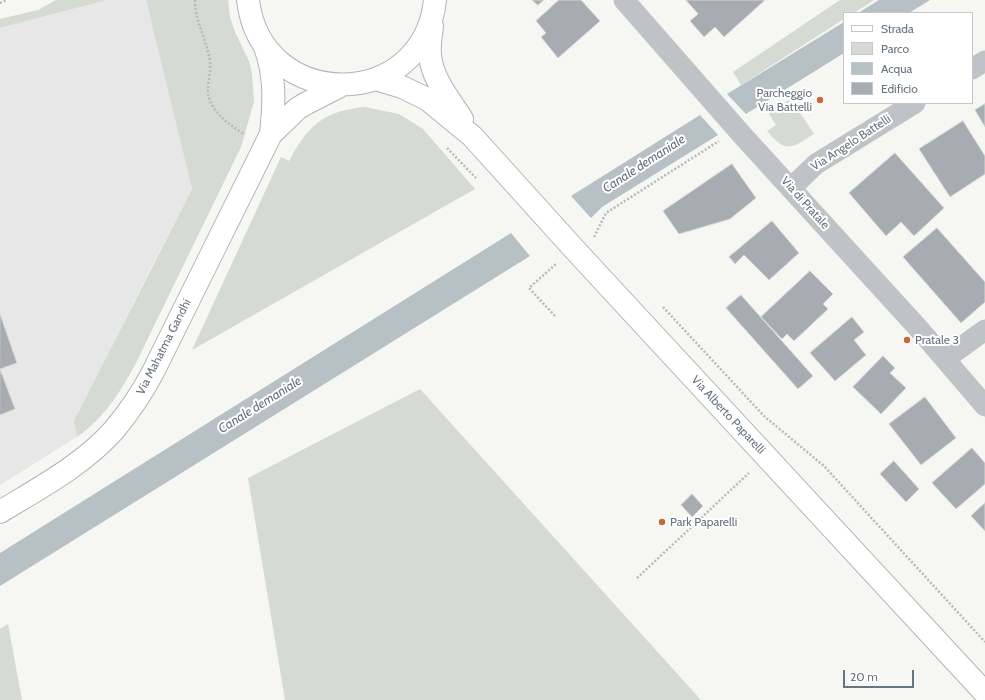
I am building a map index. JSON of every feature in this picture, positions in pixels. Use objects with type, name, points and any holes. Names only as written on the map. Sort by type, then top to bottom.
[{"type":"main road","points":[[248,0],[253,22],[263,42],[274,56],[293,72],[316,82],[342,85],[353,84],[376,78],[394,69],[413,52],[428,29],[435,2]]},
{"type":"main road","name":"Via Alberto Paparelli","points":[[435,2],[430,56],[440,86],[472,136]]},
{"type":"main road","name":"Via Mahatma Gandhi","points":[[263,42],[271,68],[274,85],[271,134]]},
{"type":"main road","name":"Via Alberto Paparelli","points":[[376,78],[402,87],[427,99],[472,136],[581,257],[985,694]]},
{"type":"main road","name":"Via Mahatma Gandhi","points":[[0,512],[81,460],[113,431],[134,404],[153,372],[271,134],[305,104],[342,85]]},
{"type":"street","name":"Via di Pratale","points":[[624,0],[713,100],[730,132],[791,188],[945,359],[985,406]]},
{"type":"street","points":[[973,68],[985,61]]},
{"type":"street","name":"Via Angelo Battelli","points":[[791,188],[816,164],[913,104]]},
{"type":"street","points":[[945,359],[985,330]]},
{"type":"path","points":[[0,2],[7,0]]},
{"type":"path","points":[[195,0],[198,25],[210,56],[211,68],[207,88],[210,103],[227,123],[249,137]]},
{"type":"path","points":[[590,230],[595,236],[606,213],[730,132]]},
{"type":"path","points":[[446,146],[480,182]]},
{"type":"path","points":[[555,316],[529,288],[555,264],[560,270]]},
{"type":"path","points":[[661,305],[764,416],[824,466],[985,642]]},
{"type":"path","points":[[637,578],[749,473],[744,467]]},
{"type":"shaded area","points":[[107,0],[146,0],[192,189],[75,421],[77,437],[0,485],[0,28]]},
{"type":"green space","points":[[56,0],[107,0],[0,28],[0,19],[38,10]]},
{"type":"green space","points":[[146,0],[228,0],[230,17],[235,32],[249,61],[252,73],[254,102],[241,147],[135,365],[123,386],[103,414],[87,430],[77,437],[74,421],[192,189]]},
{"type":"green space","points":[[840,0],[874,0],[856,12],[843,12],[843,20],[741,85],[733,72]]},
{"type":"green space","points":[[791,99],[814,134],[800,143],[784,146],[767,131],[776,125],[768,112]]},
{"type":"green space","points":[[365,107],[399,114],[423,129],[475,189],[192,350],[281,157],[289,161],[303,138],[311,129],[328,116],[338,112]]},
{"type":"green space","points":[[420,389],[701,700],[285,700],[248,478]]},
{"type":"green space","points":[[8,624],[22,700],[0,700],[0,629]]},
{"type":"water","points":[[879,0],[930,0],[911,12],[860,12]]},
{"type":"water","points":[[843,23],[843,54],[746,114],[727,94]]},
{"type":"water","name":"Canale demaniale","points":[[700,115],[718,135],[602,207],[591,218],[571,196]]},
{"type":"water","name":"Canale demaniale","points":[[511,233],[530,256],[0,586],[0,553]]},
{"type":"building","points":[[532,0],[544,0],[538,5]]},
{"type":"building","points":[[559,0],[581,0],[600,21],[558,58],[541,37],[546,33],[536,21]]},
{"type":"building","points":[[686,0],[765,0],[724,37],[715,27],[704,37],[690,21],[698,14]]},
{"type":"building","points":[[985,104],[985,127],[975,110]]},
{"type":"building","points":[[963,121],[985,156],[985,174],[950,197],[919,149]]},
{"type":"building","points":[[895,153],[944,208],[914,236],[901,222],[886,236],[849,193]]},
{"type":"building","points":[[732,164],[756,198],[730,219],[679,234],[663,211]]},
{"type":"building","points":[[772,221],[799,253],[769,280],[744,255],[735,264],[729,257]]},
{"type":"building","points":[[937,228],[985,282],[985,302],[961,323],[903,257]]},
{"type":"building","points":[[810,271],[833,294],[823,304],[828,309],[794,341],[787,334],[782,339],[761,317]]},
{"type":"building","points":[[741,295],[813,376],[798,389],[726,308]]},
{"type":"building","points":[[0,314],[17,363],[0,369]]},
{"type":"building","points":[[852,317],[864,332],[854,340],[866,355],[835,381],[810,353]]},
{"type":"building","points":[[883,356],[895,368],[890,373],[906,388],[881,414],[853,387]]},
{"type":"building","points":[[0,369],[15,409],[0,415]]},
{"type":"building","points":[[925,397],[956,438],[921,465],[889,424]]},
{"type":"building","points":[[972,448],[985,463],[985,484],[956,509],[932,483]]},
{"type":"building","points":[[894,461],[919,489],[906,502],[880,474]]},
{"type":"building","points":[[692,494],[703,506],[692,517],[681,505]]},
{"type":"building","points":[[985,503],[985,531],[971,516]]},
{"type":"place","name":"Parcheggio Via Battelli","points":[[820,100]]},
{"type":"place","name":"Pratale 3","points":[[907,340]]},
{"type":"place","name":"Park Paparelli","points":[[662,522]]}]
